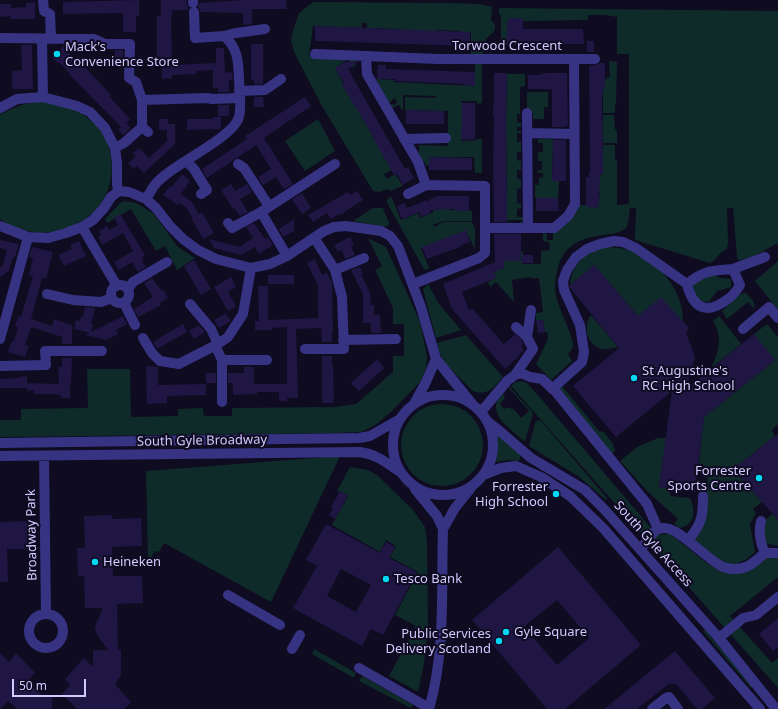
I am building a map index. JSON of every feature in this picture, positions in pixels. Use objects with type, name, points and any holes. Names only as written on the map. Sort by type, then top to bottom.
[{"type":"street","points":[[43,0],[44,11],[50,14],[46,39],[43,97]]},
{"type":"street","points":[[193,5],[195,38],[224,36],[265,29]]},
{"type":"street","points":[[146,199],[154,186],[166,175],[228,132],[239,118],[240,95],[238,57],[235,48],[224,36]]},
{"type":"street","points":[[5,38],[94,39],[105,44],[130,44],[129,78],[136,82],[142,100],[145,129],[115,148]]},
{"type":"street","name":"Torwood Crescent","points":[[315,54],[438,59],[574,60],[573,134],[575,204],[568,216],[554,228],[533,230],[485,228]]},
{"type":"street","points":[[366,56],[367,74],[418,162],[426,185]]},
{"type":"street","points":[[574,60],[595,59]]},
{"type":"street","points":[[142,100],[212,99],[240,95],[265,90],[281,79]]},
{"type":"street","points":[[0,108],[17,99],[43,97],[77,106],[90,112],[105,128],[115,148],[118,163],[117,185],[119,191]]},
{"type":"street","points":[[527,113],[533,230]]},
{"type":"street","points":[[528,133],[573,134]]},
{"type":"street","points":[[404,139],[446,138]]},
{"type":"street","points":[[186,161],[194,169],[207,190],[201,194]]},
{"type":"street","points":[[238,164],[244,168],[288,256]]},
{"type":"street","points":[[228,223],[232,228],[265,209],[335,164]]},
{"type":"street","points":[[408,194],[426,185],[485,186],[485,253],[479,258],[413,284]]},
{"type":"street","points":[[0,226],[28,237],[48,238],[82,227],[93,220],[104,208],[110,197],[119,191],[129,192],[146,199],[156,208],[170,226],[183,239],[198,250],[216,259],[251,268],[270,264],[288,256],[324,231],[334,227],[346,226],[381,231],[390,236],[398,246],[413,284],[432,340],[436,359],[473,405],[481,412],[492,435],[493,449],[490,463],[483,475],[454,508],[443,529]]},
{"type":"street","points":[[82,227],[117,286]]},
{"type":"street","points":[[1,334],[28,237]]},
{"type":"street","points":[[314,239],[335,270],[342,297],[344,344]]},
{"type":"street","points":[[552,389],[582,362],[584,352],[580,325],[564,290],[563,281],[567,270],[576,257],[587,248],[614,241],[623,242],[636,248],[687,284],[689,294],[695,304],[705,309],[716,307],[729,298],[744,284],[732,269]]},
{"type":"street","points":[[687,284],[705,272],[732,269],[765,257]]},
{"type":"street","points":[[335,270],[364,258]]},
{"type":"street","points":[[128,289],[125,286],[117,286],[113,289],[111,294],[115,302],[119,304],[124,303],[128,299],[128,289],[133,282],[167,262]]},
{"type":"street","points":[[143,338],[152,353],[160,361],[179,364],[228,337],[243,314],[251,268]]},
{"type":"street","points":[[47,294],[73,300],[101,302],[112,298]]},
{"type":"street","points":[[124,303],[135,324]]},
{"type":"street","points":[[190,304],[211,329],[217,344],[222,360],[222,402]]},
{"type":"street","points":[[743,329],[768,307],[778,318]]},
{"type":"street","points":[[527,337],[531,310]]},
{"type":"street","points":[[516,327],[527,337],[533,349],[516,375]]},
{"type":"street","points":[[305,349],[396,339]]},
{"type":"street","points":[[0,366],[46,365],[45,351],[102,351]]},
{"type":"street","points":[[414,404],[436,359]]},
{"type":"street","points":[[222,360],[267,360]]},
{"type":"street","points":[[481,412],[507,381],[516,375],[521,373],[542,379],[552,389],[647,504],[658,529]]},
{"type":"street","points":[[359,668],[429,708],[438,670],[441,632],[443,529],[437,516],[400,472],[394,459],[392,446],[394,432],[400,419],[406,411],[414,404],[429,397],[444,395],[459,398],[473,405]]},
{"type":"street","name":"South Gyle Broadway","points":[[0,443],[359,438],[370,436],[400,419]]},
{"type":"street","name":"South Gyle Access","points":[[487,422],[502,432],[531,458],[585,490],[641,549],[719,638],[776,709]]},
{"type":"street","name":"South Gyle Broadway","points":[[0,456],[360,452],[370,454],[383,460],[400,472]]},
{"type":"street","name":"Broadway Park","points":[[44,456],[46,614]]},
{"type":"street","name":"South Gyle Access","points":[[483,475],[501,468],[516,466],[540,477],[570,496],[604,529],[760,709]]},
{"type":"street","points":[[411,484],[423,491],[436,495],[450,495],[474,485]]},
{"type":"street","points":[[688,540],[697,530],[701,522],[703,514],[703,496]]},
{"type":"street","points":[[761,520],[759,534],[765,553]]},
{"type":"street","points":[[641,549],[652,534],[658,529],[665,528],[673,530],[722,566],[734,569],[747,567],[765,553],[778,553]]},
{"type":"street","points":[[228,595],[280,625]]},
{"type":"street","points":[[719,638],[743,618],[756,615],[778,597]]},
{"type":"street","points":[[292,649],[300,636]]},
{"type":"street","points":[[375,677],[380,668]]},
{"type":"street","points":[[652,709],[669,697],[678,709]]},
{"type":"green space","points":[[313,2],[446,3],[480,4],[492,7],[491,20],[495,24],[495,30],[482,45],[483,56],[471,55],[471,32],[459,34],[459,31],[438,30],[438,32],[367,28],[367,23],[362,23],[362,28],[313,26],[309,56],[356,57],[356,65],[353,68],[348,59],[335,68],[343,82],[342,83],[373,136],[372,137],[384,154],[383,156],[385,160],[387,160],[392,170],[384,174],[387,179],[395,174],[403,186],[390,191],[388,189],[379,192],[373,191],[322,106],[294,52],[291,40],[299,13]]},
{"type":"green space","points":[[499,8],[778,11],[778,243],[753,256],[738,260],[733,208],[727,208],[728,244],[726,250],[710,263],[635,240],[636,208],[630,208],[628,224],[623,231],[584,239],[573,245],[564,254],[558,267],[555,289],[556,296],[573,344],[572,349],[568,354],[572,361],[551,380],[536,364],[548,339],[548,333],[545,332],[543,320],[536,320],[536,313],[543,312],[539,278],[531,277],[512,280],[514,302],[496,282],[490,287],[488,282],[496,278],[494,272],[503,268],[504,261],[512,251],[523,251],[522,264],[541,264],[541,251],[550,250],[549,242],[543,241],[543,233],[547,234],[547,240],[553,240],[553,232],[578,205],[598,207],[600,191],[598,191],[599,175],[603,175],[601,153],[603,153],[603,145],[615,145],[615,161],[617,161],[617,205],[629,204],[629,54],[617,54],[617,17],[605,15],[588,15],[588,20],[523,21],[523,18],[509,18],[509,38],[507,38],[507,45],[501,45],[501,15],[499,14]]},
{"type":"green space","points":[[609,61],[617,62],[616,105],[615,113],[603,113],[603,89],[605,89],[605,80],[607,77],[610,77]]},
{"type":"green space","points":[[482,62],[482,103],[477,104],[477,101],[462,101],[463,130],[461,131],[461,141],[482,139],[482,173],[475,173],[474,157],[430,157],[429,166],[426,165],[419,155],[419,145],[448,146],[448,111],[405,110],[405,97],[436,98],[436,96],[403,95],[403,111],[399,105],[392,108],[390,105],[395,105],[397,101],[394,98],[389,103],[376,79],[394,80],[394,82],[475,86],[475,63]]},
{"type":"green space","points":[[507,74],[525,74],[525,86],[520,87],[520,114],[517,114],[517,122],[521,123],[521,127],[517,127],[517,131],[521,131],[521,133],[517,133],[517,142],[521,142],[521,152],[517,152],[517,160],[521,161],[521,170],[517,170],[517,179],[521,179],[521,188],[517,189],[517,203],[521,204],[521,208],[517,209],[517,217],[524,217],[524,220],[521,224],[508,224],[508,221],[510,223],[520,223],[523,220],[507,220]]},
{"type":"green space","points":[[527,92],[548,92],[548,107],[544,107],[544,119],[533,119],[533,113],[527,113]]},
{"type":"green space","points":[[42,101],[72,108],[94,123],[103,132],[106,138],[112,165],[108,190],[96,210],[87,218],[76,224],[57,231],[41,233],[7,224],[0,219],[0,114],[21,105]]},
{"type":"green space","points":[[603,115],[614,115],[615,130],[617,131],[617,143],[603,143]]},
{"type":"green space","points":[[318,119],[335,151],[305,171],[285,141]]},
{"type":"green space","points":[[538,139],[553,139],[552,180],[559,181],[558,198],[535,198],[535,185],[539,185],[539,178],[543,177],[543,173],[538,173],[538,170],[542,170],[542,161],[538,161],[538,152],[543,152],[543,143],[538,143]]},
{"type":"green space","points":[[391,196],[401,220],[418,213],[420,218],[434,212],[433,210],[449,208],[450,210],[472,211],[472,221],[443,221],[433,225],[434,227],[443,222],[472,222],[475,228],[475,250],[466,231],[421,248],[429,268],[427,270],[424,269],[387,203],[387,200]]},
{"type":"green space","points":[[124,201],[136,203],[153,213],[177,246],[195,258],[177,270],[165,246],[156,251],[131,209],[107,223],[105,219],[120,203]]},
{"type":"green space","points":[[373,208],[383,208],[389,225],[384,227],[353,221]]},
{"type":"green space","points":[[368,238],[386,247],[420,322],[427,356],[426,368],[421,381],[377,424],[361,432],[335,433],[0,437],[0,420],[21,420],[21,409],[88,408],[87,369],[130,369],[131,417],[178,416],[178,409],[203,408],[204,416],[232,416],[232,408],[335,407],[356,404],[393,372],[393,356],[404,356],[404,324],[393,324],[393,308],[375,270],[382,266]]},
{"type":"green space","points":[[610,247],[632,251],[642,256],[660,270],[674,288],[679,299],[683,321],[638,316],[594,265],[570,285],[574,270],[582,258],[602,248]]},
{"type":"green space","points":[[778,261],[778,310],[755,281]]},
{"type":"green space","points":[[711,274],[721,278],[731,279],[731,287],[717,291],[709,302],[698,301],[694,296],[693,284]]},
{"type":"green space","points":[[428,284],[439,304],[461,330],[436,338],[423,289]]},
{"type":"green space","points":[[746,293],[753,301],[755,306],[753,308],[748,302],[727,319],[722,311]]},
{"type":"green space","points":[[591,315],[618,347],[602,349],[592,344],[587,330],[587,324]]},
{"type":"green space","points":[[719,316],[741,344],[711,368],[719,344],[718,333],[713,321]]},
{"type":"green space","points":[[767,324],[778,337],[778,424],[772,430],[775,436],[733,469],[762,502],[753,509],[756,513],[750,524],[755,552],[747,559],[734,565],[706,551],[694,539],[705,516],[708,474],[698,472],[704,417],[774,361],[754,334]]},
{"type":"green space","points":[[466,335],[503,377],[493,388],[486,392],[479,393],[473,391],[445,364],[439,352],[437,343]]},
{"type":"green space","points":[[522,381],[527,383],[543,401],[657,535],[670,534],[708,564],[721,571],[765,557],[778,557],[778,577],[730,616],[772,663],[778,658],[778,688],[511,386],[516,382]]},
{"type":"green space","points":[[509,386],[533,413],[525,442],[506,425],[497,413],[496,407],[498,400],[503,393],[505,398],[500,404],[504,409],[510,408],[516,411],[521,418],[529,411],[508,387]]},
{"type":"green space","points":[[562,386],[599,431],[604,432],[613,444],[615,451],[613,453],[611,454],[557,388]]},
{"type":"green space","points":[[442,404],[458,407],[471,416],[480,429],[483,445],[480,461],[471,474],[458,483],[442,486],[426,483],[413,474],[404,461],[401,445],[404,429],[413,416],[426,407]]},
{"type":"green space","points":[[538,420],[541,421],[607,498],[606,500],[578,476],[529,446],[535,423]]},
{"type":"green space","points":[[497,433],[521,454],[519,461],[508,460],[496,462]]},
{"type":"green space","points":[[658,438],[666,438],[659,486],[670,488],[670,496],[690,498],[692,503],[693,517],[684,527],[679,528],[674,524],[678,519],[647,491],[620,461],[637,447]]},
{"type":"green space","points":[[340,456],[271,602],[164,543],[159,552],[155,551],[150,559],[148,558],[146,471]]},
{"type":"green space","points":[[350,467],[368,470],[377,475],[413,510],[425,527],[427,542],[428,629],[424,664],[418,692],[389,676],[416,626],[395,615],[418,572],[390,557],[396,546],[386,540],[380,552],[332,525],[348,496],[340,491],[337,491]]},
{"type":"green space","points":[[772,514],[778,520],[778,546],[765,543],[763,522]]},
{"type":"green space","points":[[705,630],[753,686],[751,688],[703,631]]},
{"type":"green space","points":[[314,649],[356,673],[354,678],[312,654]]},
{"type":"green space","points":[[362,676],[413,705],[411,708],[359,681]]},
{"type":"building","points":[[139,0],[139,16],[136,16],[136,32],[123,32],[123,13],[63,14],[63,2]]},
{"type":"building","points":[[161,0],[186,0],[188,7],[188,10],[172,10],[172,65],[216,63],[216,48],[224,48],[225,73],[232,72],[233,80],[229,80],[229,92],[218,92],[218,88],[213,88],[213,70],[196,71],[196,74],[172,75],[172,78],[162,79],[162,62],[157,62],[157,16],[161,16]]},
{"type":"building","points":[[243,0],[286,0],[287,9],[252,9],[252,24],[243,25],[243,13],[201,12],[198,7],[199,3]]},
{"type":"building","points":[[35,2],[35,19],[10,19],[10,16],[0,17],[0,4],[11,4],[11,8],[26,7],[26,3]]},
{"type":"building","points":[[509,18],[523,18],[523,29],[583,29],[584,44],[507,45],[507,23]]},
{"type":"building","points":[[315,26],[470,32],[470,46],[315,41]]},
{"type":"building","points":[[587,41],[594,41],[594,52],[587,52]]},
{"type":"building","points":[[251,44],[263,44],[263,84],[254,84],[254,80],[251,80]]},
{"type":"building","points":[[21,45],[32,45],[33,89],[12,89],[12,71],[22,70]]},
{"type":"building","points":[[65,45],[71,51],[69,53],[80,65],[81,63],[111,95],[109,96],[130,119],[126,123],[131,128],[123,135],[118,129],[121,127],[59,62],[58,63],[52,57]]},
{"type":"building","points":[[115,50],[123,50],[123,64],[115,64]]},
{"type":"building","points":[[345,62],[359,62],[348,69],[405,169],[408,167],[414,178],[403,185],[397,174],[394,175],[373,136],[342,85],[344,83],[335,68]]},
{"type":"building","points":[[605,63],[605,89],[603,89],[602,99],[603,174],[600,174],[598,208],[586,207],[586,177],[589,177],[590,171],[589,66]]},
{"type":"building","points":[[378,65],[386,65],[386,69],[475,72],[475,86],[463,84],[395,81],[395,79],[377,79]]},
{"type":"building","points":[[494,73],[507,73],[507,222],[494,222]]},
{"type":"building","points":[[546,73],[567,73],[568,124],[566,127],[552,127],[552,89],[528,89],[528,75],[541,75]]},
{"type":"building","points":[[254,97],[263,97],[264,107],[254,107]]},
{"type":"building","points":[[305,97],[311,106],[264,138],[293,184],[284,189],[276,177],[263,185],[258,177],[271,169],[256,145],[207,178],[202,169],[247,139],[245,136]]},
{"type":"building","points":[[462,103],[475,103],[475,139],[461,140]]},
{"type":"building","points":[[218,105],[229,105],[229,116],[218,116]]},
{"type":"building","points":[[406,110],[444,111],[444,124],[406,124]]},
{"type":"building","points":[[213,117],[221,117],[221,129],[187,130],[187,119],[213,119]]},
{"type":"building","points":[[159,119],[168,119],[168,124],[175,124],[175,144],[144,173],[137,166],[134,169],[128,163],[136,156],[133,153],[139,148],[149,158],[167,141],[167,130],[159,130]]},
{"type":"building","points":[[553,140],[566,140],[566,181],[552,181]]},
{"type":"building","points":[[429,157],[472,158],[472,170],[429,170]]},
{"type":"building","points":[[182,174],[190,181],[181,194],[192,202],[199,214],[202,212],[214,233],[203,239],[187,209],[180,203],[178,205],[163,195],[170,186],[172,187]]},
{"type":"building","points":[[231,184],[235,191],[247,184],[252,192],[240,199],[248,212],[240,216],[234,208],[233,209],[221,190]]},
{"type":"building","points":[[357,191],[363,200],[340,215],[339,214],[331,219],[327,213],[313,222],[308,215],[348,192],[350,195]]},
{"type":"building","points":[[302,193],[311,208],[302,214],[292,199]]},
{"type":"building","points":[[437,196],[469,196],[469,211],[456,211],[450,209],[430,210],[431,213],[421,217],[419,212],[402,219],[397,206],[405,203],[407,208],[427,200],[429,203],[429,200]]},
{"type":"building","points":[[536,198],[558,198],[559,211],[536,211]]},
{"type":"building","points":[[120,214],[145,255],[142,257],[144,260],[142,261],[146,267],[138,272],[132,262],[119,270],[114,262],[133,251],[123,233],[102,245],[98,237],[101,235],[99,231],[107,226],[109,230],[118,225],[114,218]]},
{"type":"building","points":[[294,219],[294,231],[283,237],[279,229]]},
{"type":"building","points":[[254,223],[265,239],[268,237],[273,245],[259,254],[255,247],[241,255],[214,248],[209,239],[240,247],[253,238],[246,227]]},
{"type":"building","points":[[466,230],[470,242],[427,259],[422,247]]},
{"type":"building","points":[[494,234],[521,234],[521,261],[504,261],[504,268],[494,272],[496,278],[462,292],[469,310],[472,308],[504,344],[515,334],[522,341],[523,344],[521,346],[524,350],[505,369],[452,309],[443,284],[495,262]]},
{"type":"building","points":[[350,237],[354,245],[351,246],[355,255],[345,259],[342,250],[338,252],[334,245]]},
{"type":"building","points":[[0,240],[19,244],[9,271],[0,277],[0,267],[3,265],[7,250],[0,248]]},
{"type":"building","points":[[79,241],[86,256],[64,266],[58,255],[72,249],[70,245]]},
{"type":"building","points":[[32,247],[53,252],[46,279],[42,278],[31,319],[52,326],[54,319],[72,325],[72,344],[62,344],[62,337],[31,327],[25,345],[29,346],[25,357],[8,352],[12,341],[14,341],[18,327],[15,326],[18,316],[21,317],[33,276],[29,275],[33,258],[29,257]]},
{"type":"building","points":[[522,255],[533,255],[533,263],[522,263]]},
{"type":"building","points":[[315,259],[322,275],[327,273],[332,283],[332,342],[322,342],[321,328],[296,329],[298,398],[287,398],[287,401],[279,401],[279,392],[257,392],[257,394],[233,395],[233,383],[228,383],[228,373],[244,373],[244,367],[254,367],[254,384],[287,384],[287,327],[272,328],[272,330],[255,330],[255,321],[259,321],[258,286],[268,286],[268,320],[318,318],[318,285],[307,263]]},
{"type":"building","points":[[194,260],[211,289],[201,295],[184,266]]},
{"type":"building","name":"St Augustine's RC High School","points":[[594,265],[638,316],[661,297],[689,328],[686,333],[695,357],[686,389],[754,334],[775,360],[704,417],[695,492],[659,487],[672,391],[616,437],[573,386],[619,348],[570,288],[570,285]]},
{"type":"building","points":[[360,267],[363,273],[361,274],[370,293],[371,305],[374,305],[374,315],[380,315],[381,333],[371,333],[371,323],[363,323],[363,294],[351,270]]},
{"type":"building","points":[[268,275],[294,275],[294,284],[268,284]]},
{"type":"building","points":[[231,277],[236,287],[228,292],[236,306],[228,311],[214,287]]},
{"type":"building","points":[[152,278],[162,291],[164,290],[168,298],[160,303],[161,305],[138,317],[134,309],[153,297],[144,283]]},
{"type":"building","points":[[85,307],[95,308],[91,324],[93,324],[91,332],[123,316],[127,324],[116,330],[118,334],[106,340],[85,335],[90,333],[74,329],[76,320],[80,321],[81,317],[83,317]]},
{"type":"building","points":[[226,313],[231,321],[219,328],[214,320]]},
{"type":"building","points":[[536,320],[543,320],[545,332],[538,333]]},
{"type":"building","points":[[183,324],[187,332],[157,349],[153,342]]},
{"type":"building","points":[[199,325],[205,332],[194,339],[189,331]]},
{"type":"building","points":[[322,356],[332,356],[334,403],[322,403]]},
{"type":"building","points":[[62,358],[72,358],[70,398],[61,398],[61,395],[57,394],[34,394],[34,390],[27,391],[27,388],[0,388],[0,379],[27,376],[27,383],[59,384],[58,367],[62,367]]},
{"type":"building","points":[[377,359],[384,368],[359,391],[351,383]]},
{"type":"building","points":[[146,366],[158,367],[158,385],[206,384],[206,395],[167,396],[167,403],[147,404]]},
{"type":"building","points":[[206,373],[216,373],[216,383],[206,383]]},
{"type":"building","name":"Forrester Sports Centre","points":[[778,434],[778,520],[733,469]]},
{"type":"building","points":[[340,491],[348,495],[335,519],[329,515],[333,508],[331,507]]},
{"type":"building","points":[[112,515],[112,519],[141,518],[142,546],[112,547],[113,576],[142,576],[143,603],[117,604],[118,650],[121,650],[121,675],[115,684],[131,702],[124,709],[77,709],[62,694],[70,685],[65,679],[84,658],[93,667],[93,650],[108,650],[97,635],[95,629],[103,608],[85,608],[84,576],[78,577],[77,548],[85,548],[84,516]]},
{"type":"building","points":[[34,521],[35,549],[7,549],[8,582],[0,582],[0,522]]},
{"type":"building","name":"Tesco Bank","points":[[326,524],[380,553],[386,542],[395,547],[389,558],[417,572],[383,635],[371,629],[362,646],[293,608],[317,566],[306,560]],"holes":[[[341,569],[371,585],[356,612],[327,596]]]},
{"type":"building","name":"Gyle Square","points":[[558,547],[641,645],[565,709],[547,709],[472,620]],"holes":[[[557,600],[589,638],[557,665],[524,627]]]},
{"type":"building","points":[[778,618],[778,647],[773,651],[759,634]]},
{"type":"building","points":[[675,651],[715,698],[702,709],[697,709],[676,684],[669,684],[637,709],[604,709]]},
{"type":"building","points":[[0,653],[9,662],[16,653],[35,673],[27,682],[42,695],[52,695],[52,709],[17,709],[8,701],[0,709]]},
{"type":"place","name":"Mack's Convenience Store","points":[[57,54]]},
{"type":"place","name":"St Augustine's RC High School","points":[[634,378]]},
{"type":"place","name":"Forrester Sports Centre","points":[[759,478]]},
{"type":"place","name":"Forrester High School","points":[[556,494]]},
{"type":"place","name":"Heineken","points":[[95,562]]},
{"type":"place","name":"Tesco Bank","points":[[386,579]]},
{"type":"place","name":"Gyle Square","points":[[506,632]]},
{"type":"place","name":"Public Services Delivery Scotland","points":[[499,641]]}]
